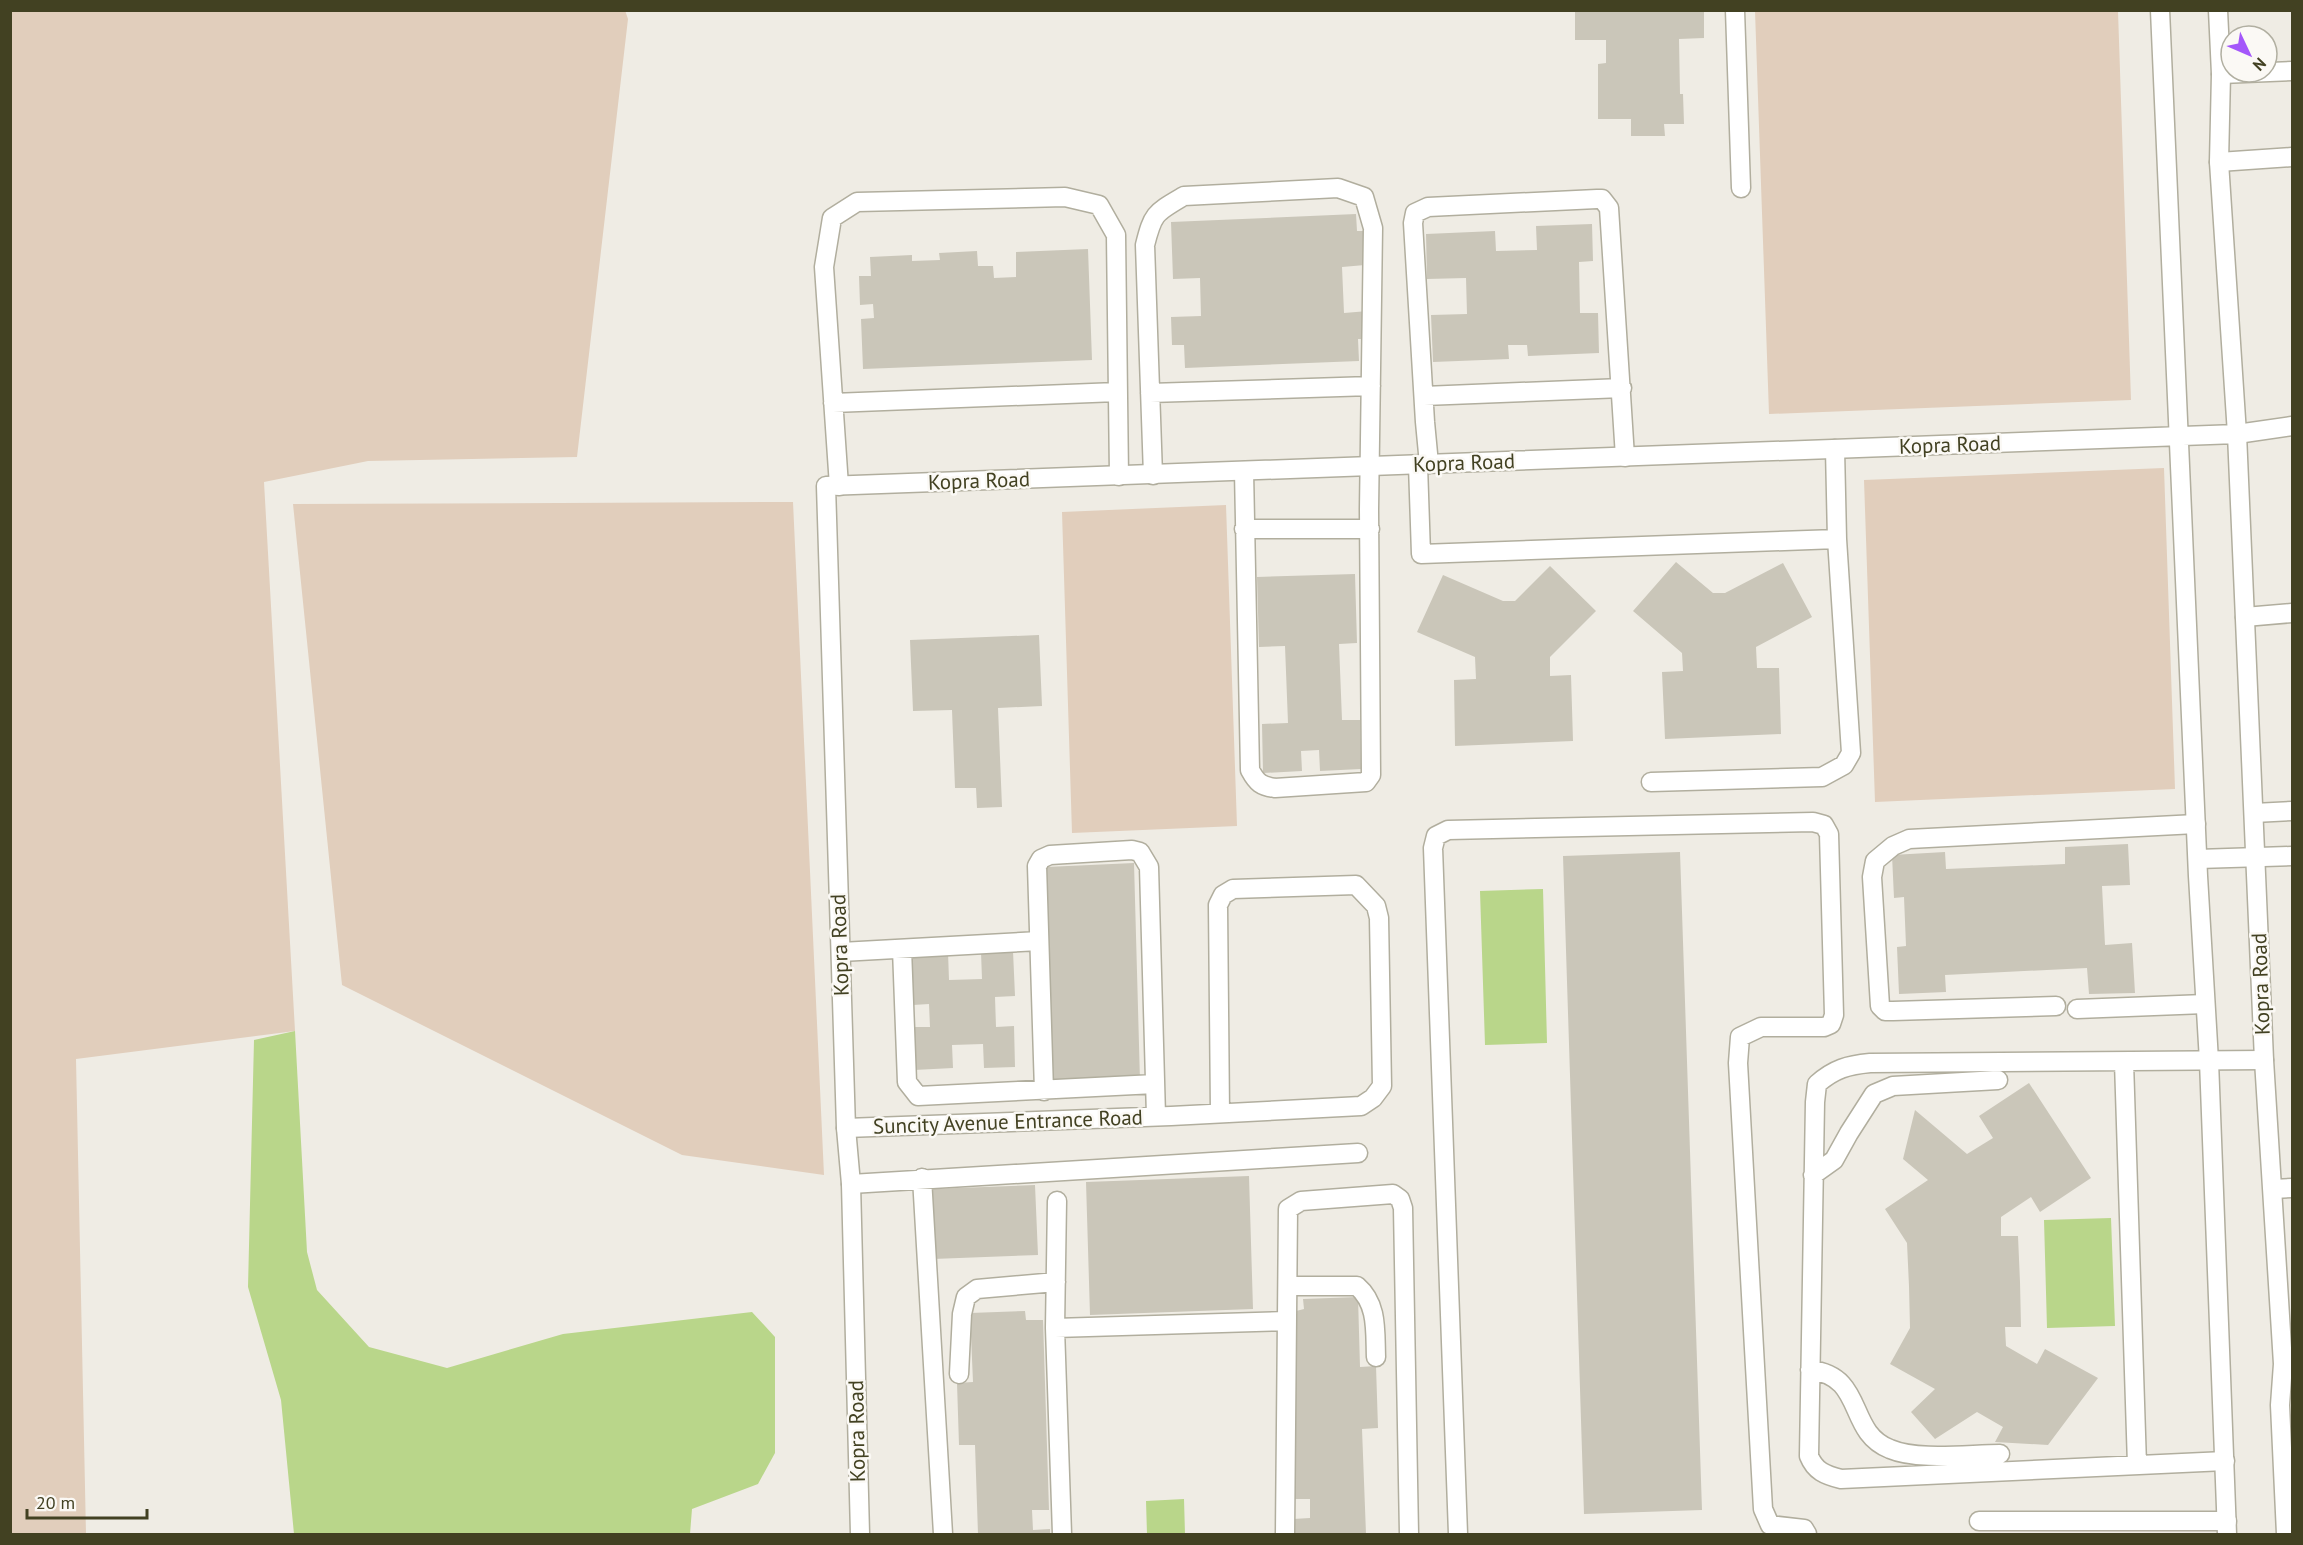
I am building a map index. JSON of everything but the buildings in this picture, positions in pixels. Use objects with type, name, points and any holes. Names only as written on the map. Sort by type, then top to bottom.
[{"type":"street","points":[[1735,10],[1741,188]]},
{"type":"street","points":[[1979,1521],[2227,1528],[2160,10]]},
{"type":"street","name":"Kopra Road","points":[[2218,10],[2219,31]]},
{"type":"street","name":"Kopra Road","points":[[2221,84],[2219,162],[2237,434],[2265,1060],[2288,1364],[2280,1405],[2286,1534]]},
{"type":"street","points":[[2219,162],[2292,158]]},
{"type":"street","points":[[1153,475],[1145,245],[1152,220],[1164,208],[1184,196],[1338,188],[1364,197],[1373,228],[1370,466],[1371,775],[1366,782],[1262,787],[1250,770],[1244,471]]},
{"type":"street","points":[[839,486],[824,267],[832,218],[857,202],[1065,197],[1100,205],[1116,235],[1119,476]]},
{"type":"street","points":[[1625,457],[1609,208],[1602,199],[1428,207],[1415,213],[1413,223],[1424,396],[1421,560],[1837,539]]},
{"type":"street","points":[[1150,393],[1371,386]]},
{"type":"street","points":[[1424,396],[1622,388]]},
{"type":"street","points":[[833,403],[1117,392]]},
{"type":"street","points":[[2237,434],[2292,426]]},
{"type":"street","name":"Kopra Road","points":[[860,1534],[851,1184],[846,1128],[826,486],[2237,434]]},
{"type":"street","points":[[1651,782],[1822,777],[1844,765],[1851,753],[1837,539],[1835,449]]},
{"type":"street","points":[[1244,529],[1370,529]]},
{"type":"street","points":[[2245,616],[2292,613]]},
{"type":"street","points":[[2253,813],[2292,811]]},
{"type":"street","points":[[1458,1534],[1434,860],[1436,836],[1448,830],[1813,822],[1824,825],[1829,834],[1834,1015],[1831,1024],[1824,1027],[1761,1027],[1740,1037],[1738,1063],[1763,1509],[1770,1525],[1804,1529],[1807,1534]]},
{"type":"street","points":[[2056,1006],[1885,1011],[1878,1000],[1872,877],[1875,861],[1893,846],[1909,839],[2196,824]]},
{"type":"street","points":[[1044,1091],[1037,866],[1041,859],[1050,855],[1132,850],[1140,852],[1149,867],[1155,1084],[1163,1116]]},
{"type":"street","points":[[2198,859],[2292,856]]},
{"type":"street","name":"Suncity Avenue Entrance Road","points":[[846,1128],[1163,1116],[1361,1106],[1373,1098],[1382,1086],[1379,918],[1376,906],[1356,885],[1233,889],[1223,895],[1218,905],[1220,1113]]},
{"type":"street","points":[[841,952],[1039,941]]},
{"type":"street","points":[[902,948],[907,1082],[918,1096],[1155,1084]]},
{"type":"street","points":[[2077,1009],[2205,1004]]},
{"type":"street","points":[[2225,1461],[1841,1479],[1826,1475],[1814,1467],[1809,1456],[1817,1084],[1831,1072],[1848,1065],[1882,1063],[2265,1060]]},
{"type":"street","points":[[2124,1062],[2137,1465]]},
{"type":"street","points":[[1814,1175],[1834,1160],[1874,1094],[1893,1086],[1998,1080]]},
{"type":"street","points":[[851,1184],[1358,1153]]},
{"type":"street","points":[[922,1178],[943,1534]]},
{"type":"street","points":[[2273,1189],[2292,1188]]},
{"type":"street","points":[[1285,1534],[1288,1209],[1301,1201],[1314,1199],[1394,1194],[1401,1199],[1403,1208],[1409,1534]]},
{"type":"street","points":[[1057,1201],[1055,1328],[1062,1534]]},
{"type":"street","points":[[959,1374],[962,1314],[966,1297],[977,1289],[1056,1282]]},
{"type":"street","points":[[1288,1286],[1357,1286],[1366,1294],[1374,1311],[1376,1357]]},
{"type":"street","points":[[1055,1328],[1286,1320]]},
{"type":"street","points":[[1810,1370],[1825,1371],[1845,1385],[1865,1430],[1888,1449],[1911,1455],[2000,1454]]},
{"type":"shaded area","points":[[625,10],[628,19],[577,457],[368,461],[264,482],[295,1031],[76,1059],[86,1534],[11,1534],[11,11]]},
{"type":"shaded area","points":[[1755,11],[2118,11],[2131,400],[1769,414]]},
{"type":"shaded area","points":[[2164,468],[2175,789],[1875,802],[1864,480]]},
{"type":"shaded area","points":[[793,502],[824,1175],[682,1155],[342,985],[293,504]]},
{"type":"shaded area","points":[[1226,505],[1237,826],[1072,833],[1062,512]]},
{"type":"shaded area","points":[[1543,889],[1547,1043],[1485,1045],[1480,891]]},
{"type":"shaded area","points":[[295,1031],[307,1252],[317,1290],[369,1347],[447,1368],[563,1334],[752,1312],[775,1337],[775,1453],[758,1484],[692,1509],[690,1534],[294,1534],[281,1400],[248,1287],[254,1040]]},
{"type":"shaded area","points":[[2111,1218],[2115,1326],[2047,1328],[2044,1220]]},
{"type":"shaded area","points":[[1184,1499],[1185,1534],[1147,1534],[1146,1501]]}]
